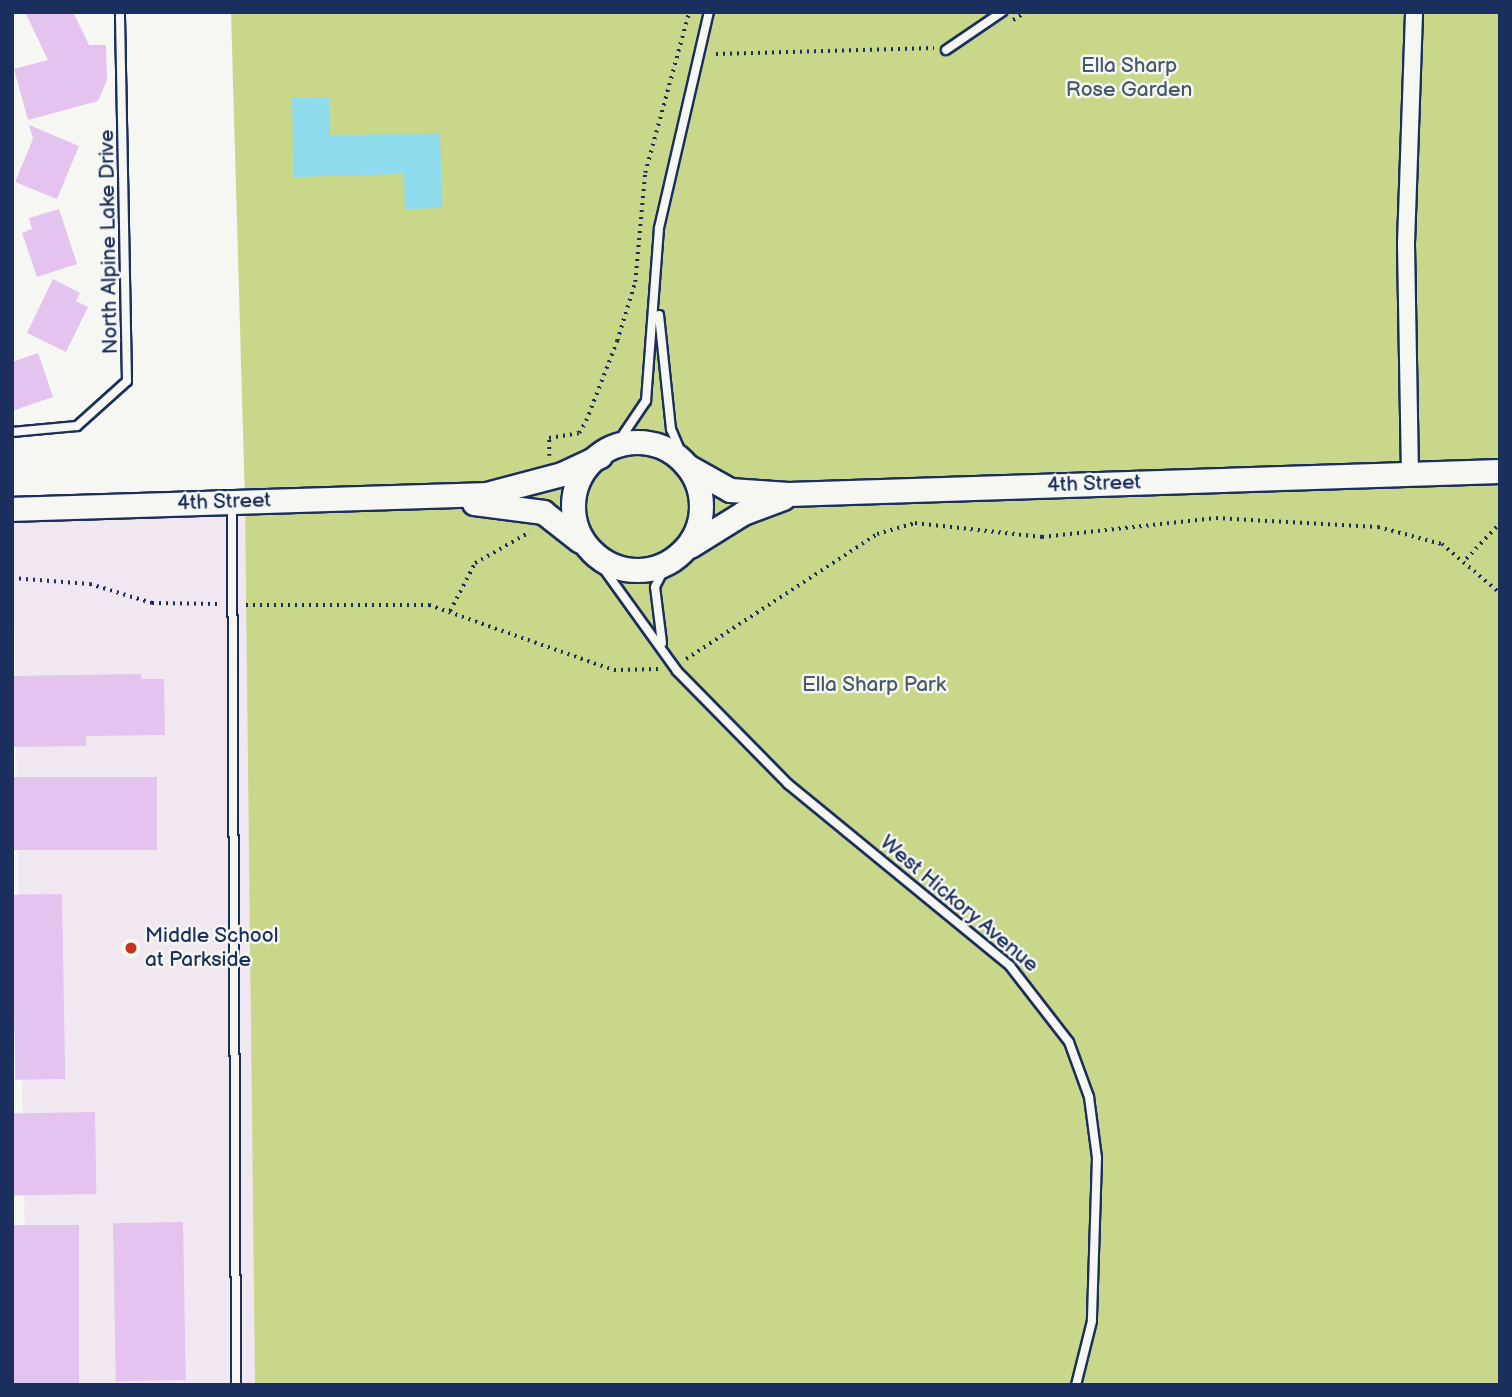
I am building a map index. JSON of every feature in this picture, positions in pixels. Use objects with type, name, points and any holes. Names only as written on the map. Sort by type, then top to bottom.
[{"type":"street","points":[[1399,474],[1414,12]]},
{"type":"street","points":[[651,443],[686,463],[702,509],[699,528],[674,557],[633,568],[588,549],[574,524],[573,496],[580,476],[607,452],[651,443]]},
{"type":"street","name":"4th Street","points":[[12,509],[232,500],[436,499],[504,491],[607,452]]},
{"type":"street","name":"4th Street","points":[[686,463],[730,490],[800,494],[1500,471]]},
{"type":"street","name":"4th Street","points":[[674,557],[743,513],[800,494]]},
{"type":"street","name":"4th Street","points":[[436,499],[543,512],[588,549]]},
{"type":"lane","name":"North Alpine Lake Drive","points":[[12,432],[77,426],[127,381],[120,12]]},
{"type":"lane","points":[[607,452],[646,401],[667,173],[709,12]]},
{"type":"lane","points":[[946,50],[1002,12]]},
{"type":"lane","points":[[657,295],[671,429],[686,463]]},
{"type":"lane","points":[[232,500],[236,1385]]},
{"type":"lane","name":"West Hickory Avenue","points":[[588,549],[615,590],[662,643],[677,671],[788,784],[1010,966],[1069,1042],[1089,1097],[1097,1158],[1092,1321],[1076,1385]]},
{"type":"lane","name":"West Hickory Avenue","points":[[662,643],[655,587],[674,557]]},
{"type":"path","points":[[549,438],[579,433],[617,341],[635,282],[645,173],[689,12]]},
{"type":"path","points":[[716,54],[930,49]]},
{"type":"path","points":[[678,52],[684,54]]},
{"type":"path","points":[[686,660],[877,534],[915,523],[1042,537],[1216,518],[1296,519],[1410,534],[1466,559],[1500,593]]},
{"type":"path","points":[[1466,559],[1500,523]]},
{"type":"path","points":[[12,578],[69,580],[152,603],[429,606],[614,670],[660,669]]},
{"type":"shaded area","name":"Middle School at Parkside","points":[[245,501],[260,1385],[27,1385],[12,505]]},
{"type":"green space","name":"Ella Sharp Park","points":[[231,12],[1500,12],[1500,1385],[255,1385],[245,501]]},
{"type":"water","points":[[329,97],[330,135],[440,134],[442,208],[405,209],[404,174],[294,177],[292,98]]},
{"type":"building","points":[[25,12],[73,12],[89,45],[106,45],[107,80],[98,101],[28,120],[14,69],[48,60]]},
{"type":"building","points":[[29,125],[79,146],[57,199],[15,182],[33,139]]},
{"type":"building","points":[[59,209],[77,264],[37,277],[22,233],[32,229],[29,218]]},
{"type":"building","points":[[53,279],[80,293],[76,301],[88,307],[66,352],[27,333]]},
{"type":"building","points":[[38,353],[53,397],[12,411],[12,362]]},
{"type":"building","points":[[141,674],[141,679],[164,679],[165,735],[86,736],[86,746],[12,747],[12,676]]},
{"type":"building","points":[[12,777],[157,777],[157,850],[12,850]]},
{"type":"building","points":[[62,894],[65,1079],[15,1080],[12,895]]},
{"type":"building","points":[[95,1112],[96,1194],[13,1195],[12,1113]]},
{"type":"building","points":[[183,1222],[186,1380],[116,1381],[113,1223]]},
{"type":"building","points":[[12,1225],[79,1225],[79,1385],[12,1385]]},
{"type":"place","name":"Middle School at Parkside","points":[[131,948]]},
{"type":"park label","name":"Ella Sharp Rose Garden","points":[[1129,78]]}]
